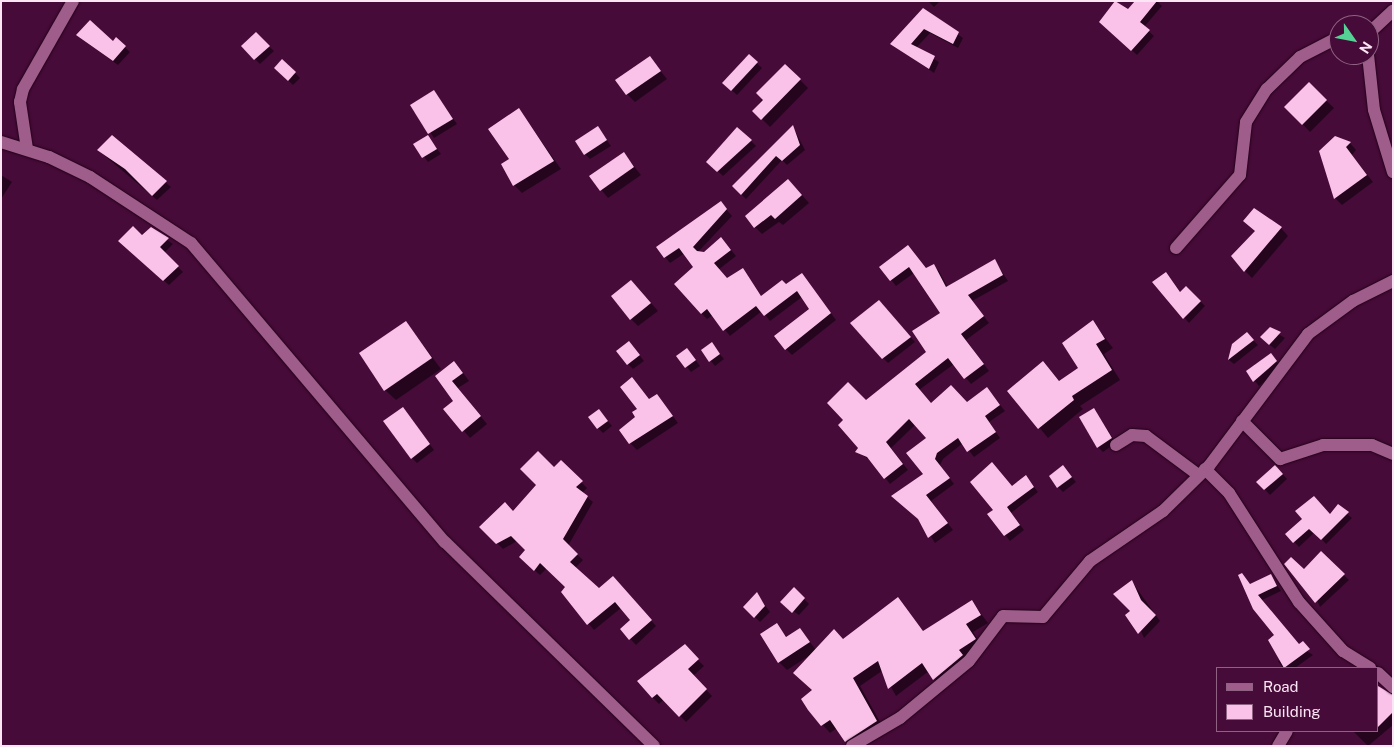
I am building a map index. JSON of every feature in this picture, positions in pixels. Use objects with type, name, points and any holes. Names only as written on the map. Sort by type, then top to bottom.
[{"type":"street","points":[[27,150],[20,102],[23,89],[73,1]]},
{"type":"street","points":[[1379,24],[1393,11]]},
{"type":"street","points":[[1176,248],[1240,175],[1246,122],[1267,89],[1300,57],[1329,42]]},
{"type":"street","points":[[1369,65],[1374,110],[1393,172]]},
{"type":"street","points":[[1,142],[27,150],[90,177],[192,243],[445,542],[654,746]]},
{"type":"street","points":[[852,746],[900,718],[969,661],[1003,616],[1043,617],[1090,562],[1163,512],[1201,472],[1308,334],[1353,302],[1393,281]]},
{"type":"street","points":[[1242,421],[1280,459],[1322,446],[1372,445],[1393,454]]},
{"type":"street","points":[[1116,445],[1132,435],[1146,436],[1229,493],[1299,602],[1360,666]]},
{"type":"street","points":[[1379,674],[1393,687]]},
{"type":"street","points":[[1278,746],[1286,732]]},
{"type":"building","points":[[1115,1],[1128,9],[1135,1],[1157,1],[1140,22],[1150,30],[1131,51],[1099,22]]},
{"type":"building","points":[[923,8],[959,32],[953,44],[924,29],[911,44],[935,56],[929,69],[890,44]]},
{"type":"building","points":[[90,20],[113,41],[116,37],[126,46],[113,61],[76,35]]},
{"type":"building","points":[[256,32],[270,46],[254,60],[241,46]]},
{"type":"building","points":[[749,54],[758,62],[731,91],[722,83]]},
{"type":"building","points":[[650,56],[661,71],[626,95],[615,80]]},
{"type":"building","points":[[282,59],[296,72],[288,81],[274,68]]},
{"type":"building","points":[[785,64],[801,79],[761,120],[752,111],[763,100],[756,93]]},
{"type":"building","points":[[1309,82],[1327,100],[1302,125],[1284,107]]},
{"type":"building","points":[[434,90],[453,119],[428,134],[410,105]]},
{"type":"building","points":[[519,108],[554,161],[513,186],[501,164],[509,159],[488,129]]},
{"type":"building","points":[[793,125],[800,145],[782,161],[776,156],[741,195],[732,186]]},
{"type":"building","points":[[598,126],[607,140],[584,155],[575,141]]},
{"type":"building","points":[[737,127],[752,140],[717,172],[706,162]]},
{"type":"building","points":[[112,135],[167,181],[152,196],[125,169],[97,150]]},
{"type":"building","points":[[428,135],[437,149],[422,158],[413,144]]},
{"type":"building","points":[[1335,136],[1351,142],[1346,147],[1367,175],[1334,199],[1319,151]]},
{"type":"building","points":[[624,152],[634,167],[600,191],[589,176]]},
{"type":"building","points":[[788,179],[802,195],[775,219],[771,215],[754,228],[745,216]]},
{"type":"building","points":[[721,201],[727,209],[693,247],[697,251],[704,252],[721,237],[731,250],[714,263],[727,278],[743,268],[761,296],[782,280],[786,284],[802,273],[831,313],[785,350],[774,336],[809,309],[797,291],[764,316],[756,306],[723,331],[707,309],[701,314],[674,284],[693,267],[679,248],[664,258],[656,247]]},
{"type":"building","points":[[1254,208],[1282,227],[1244,272],[1231,256],[1255,231],[1243,221]]},
{"type":"building","points":[[133,226],[142,235],[151,227],[169,238],[160,247],[179,266],[163,281],[118,241]]},
{"type":"building","points":[[908,245],[926,268],[934,264],[946,287],[995,259],[1003,275],[968,295],[984,316],[961,334],[984,364],[964,379],[948,358],[915,384],[931,403],[951,385],[967,402],[987,387],[1000,405],[985,416],[996,432],[967,452],[958,438],[937,453],[935,459],[950,478],[926,495],[948,523],[928,538],[918,519],[891,496],[923,474],[906,453],[926,438],[909,419],[886,442],[903,464],[884,479],[867,457],[855,452],[858,448],[838,425],[843,420],[827,403],[848,382],[866,400],[926,352],[912,331],[940,313],[909,267],[890,281],[879,267]]},
{"type":"building","points":[[1166,272],[1180,292],[1186,286],[1201,301],[1183,319],[1152,282]]},
{"type":"building","points":[[631,280],[651,303],[630,320],[611,296]]},
{"type":"building","points":[[879,300],[911,337],[882,359],[850,323]]},
{"type":"building","points":[[1093,320],[1105,339],[1096,344],[1112,370],[1072,396],[1074,400],[1038,429],[1007,391],[1043,361],[1059,381],[1078,368],[1062,343]]},
{"type":"building","points":[[406,321],[432,358],[384,391],[359,353]]},
{"type":"building","points":[[1270,327],[1281,332],[1269,345],[1260,337]]},
{"type":"building","points":[[1247,332],[1254,340],[1228,360],[1232,344]]},
{"type":"building","points":[[629,341],[640,355],[627,365],[616,351]]},
{"type":"building","points":[[712,342],[720,354],[709,362],[701,350]]},
{"type":"building","points":[[687,348],[696,360],[685,368],[676,356]]},
{"type":"building","points":[[1271,353],[1277,361],[1253,382],[1246,371]]},
{"type":"building","points":[[454,361],[463,373],[452,381],[481,416],[462,432],[443,409],[453,401],[435,376]]},
{"type":"building","points":[[632,377],[649,399],[657,394],[673,416],[629,444],[619,430],[635,417],[632,412],[637,409],[620,387]]},
{"type":"building","points":[[403,407],[430,444],[411,459],[383,421]]},
{"type":"building","points":[[1094,408],[1112,438],[1097,448],[1079,417]]},
{"type":"building","points":[[599,409],[608,421],[597,429],[588,417]]},
{"type":"building","points":[[538,451],[554,467],[561,460],[583,481],[576,487],[588,496],[563,539],[578,554],[570,562],[599,588],[613,576],[652,620],[629,640],[620,629],[630,620],[615,602],[587,625],[561,592],[565,587],[540,563],[534,571],[519,557],[525,550],[511,536],[496,544],[479,527],[505,502],[513,511],[536,485],[520,469]]},
{"type":"building","points":[[992,462],[1012,486],[1026,475],[1034,487],[1007,507],[1020,525],[1004,536],[987,514],[993,510],[970,482]]},
{"type":"building","points":[[1063,465],[1072,477],[1057,488],[1049,476]]},
{"type":"building","points":[[1275,465],[1283,474],[1264,490],[1256,482]]},
{"type":"building","points":[[1314,496],[1330,514],[1338,504],[1349,512],[1321,540],[1309,529],[1293,543],[1285,534],[1302,519],[1295,511]]},
{"type":"building","points":[[1321,551],[1345,574],[1315,603],[1284,564],[1291,557],[1304,569]]},
{"type":"building","points":[[1242,573],[1250,584],[1271,574],[1277,586],[1258,595],[1299,644],[1303,641],[1310,649],[1285,667],[1283,667],[1268,640],[1274,635],[1253,609],[1238,575]]},
{"type":"building","points":[[1132,580],[1141,600],[1156,615],[1138,634],[1125,615],[1130,611],[1113,594]]},
{"type":"building","points":[[794,587],[805,598],[792,613],[780,602]]},
{"type":"building","points":[[757,592],[765,606],[754,618],[743,607]]},
{"type":"building","points":[[898,597],[923,631],[972,600],[981,615],[966,624],[976,639],[959,650],[963,655],[933,680],[922,663],[888,689],[878,661],[853,678],[877,721],[845,742],[830,720],[821,726],[808,710],[801,699],[812,690],[793,673],[834,629],[843,639]]},
{"type":"building","points":[[777,623],[786,637],[800,628],[810,642],[778,663],[760,634]]},
{"type":"building","points":[[685,644],[699,659],[688,669],[707,689],[679,717],[657,694],[652,698],[637,681]]},
{"type":"building","points":[[1379,687],[1393,695],[1393,712],[1379,726]]}]
